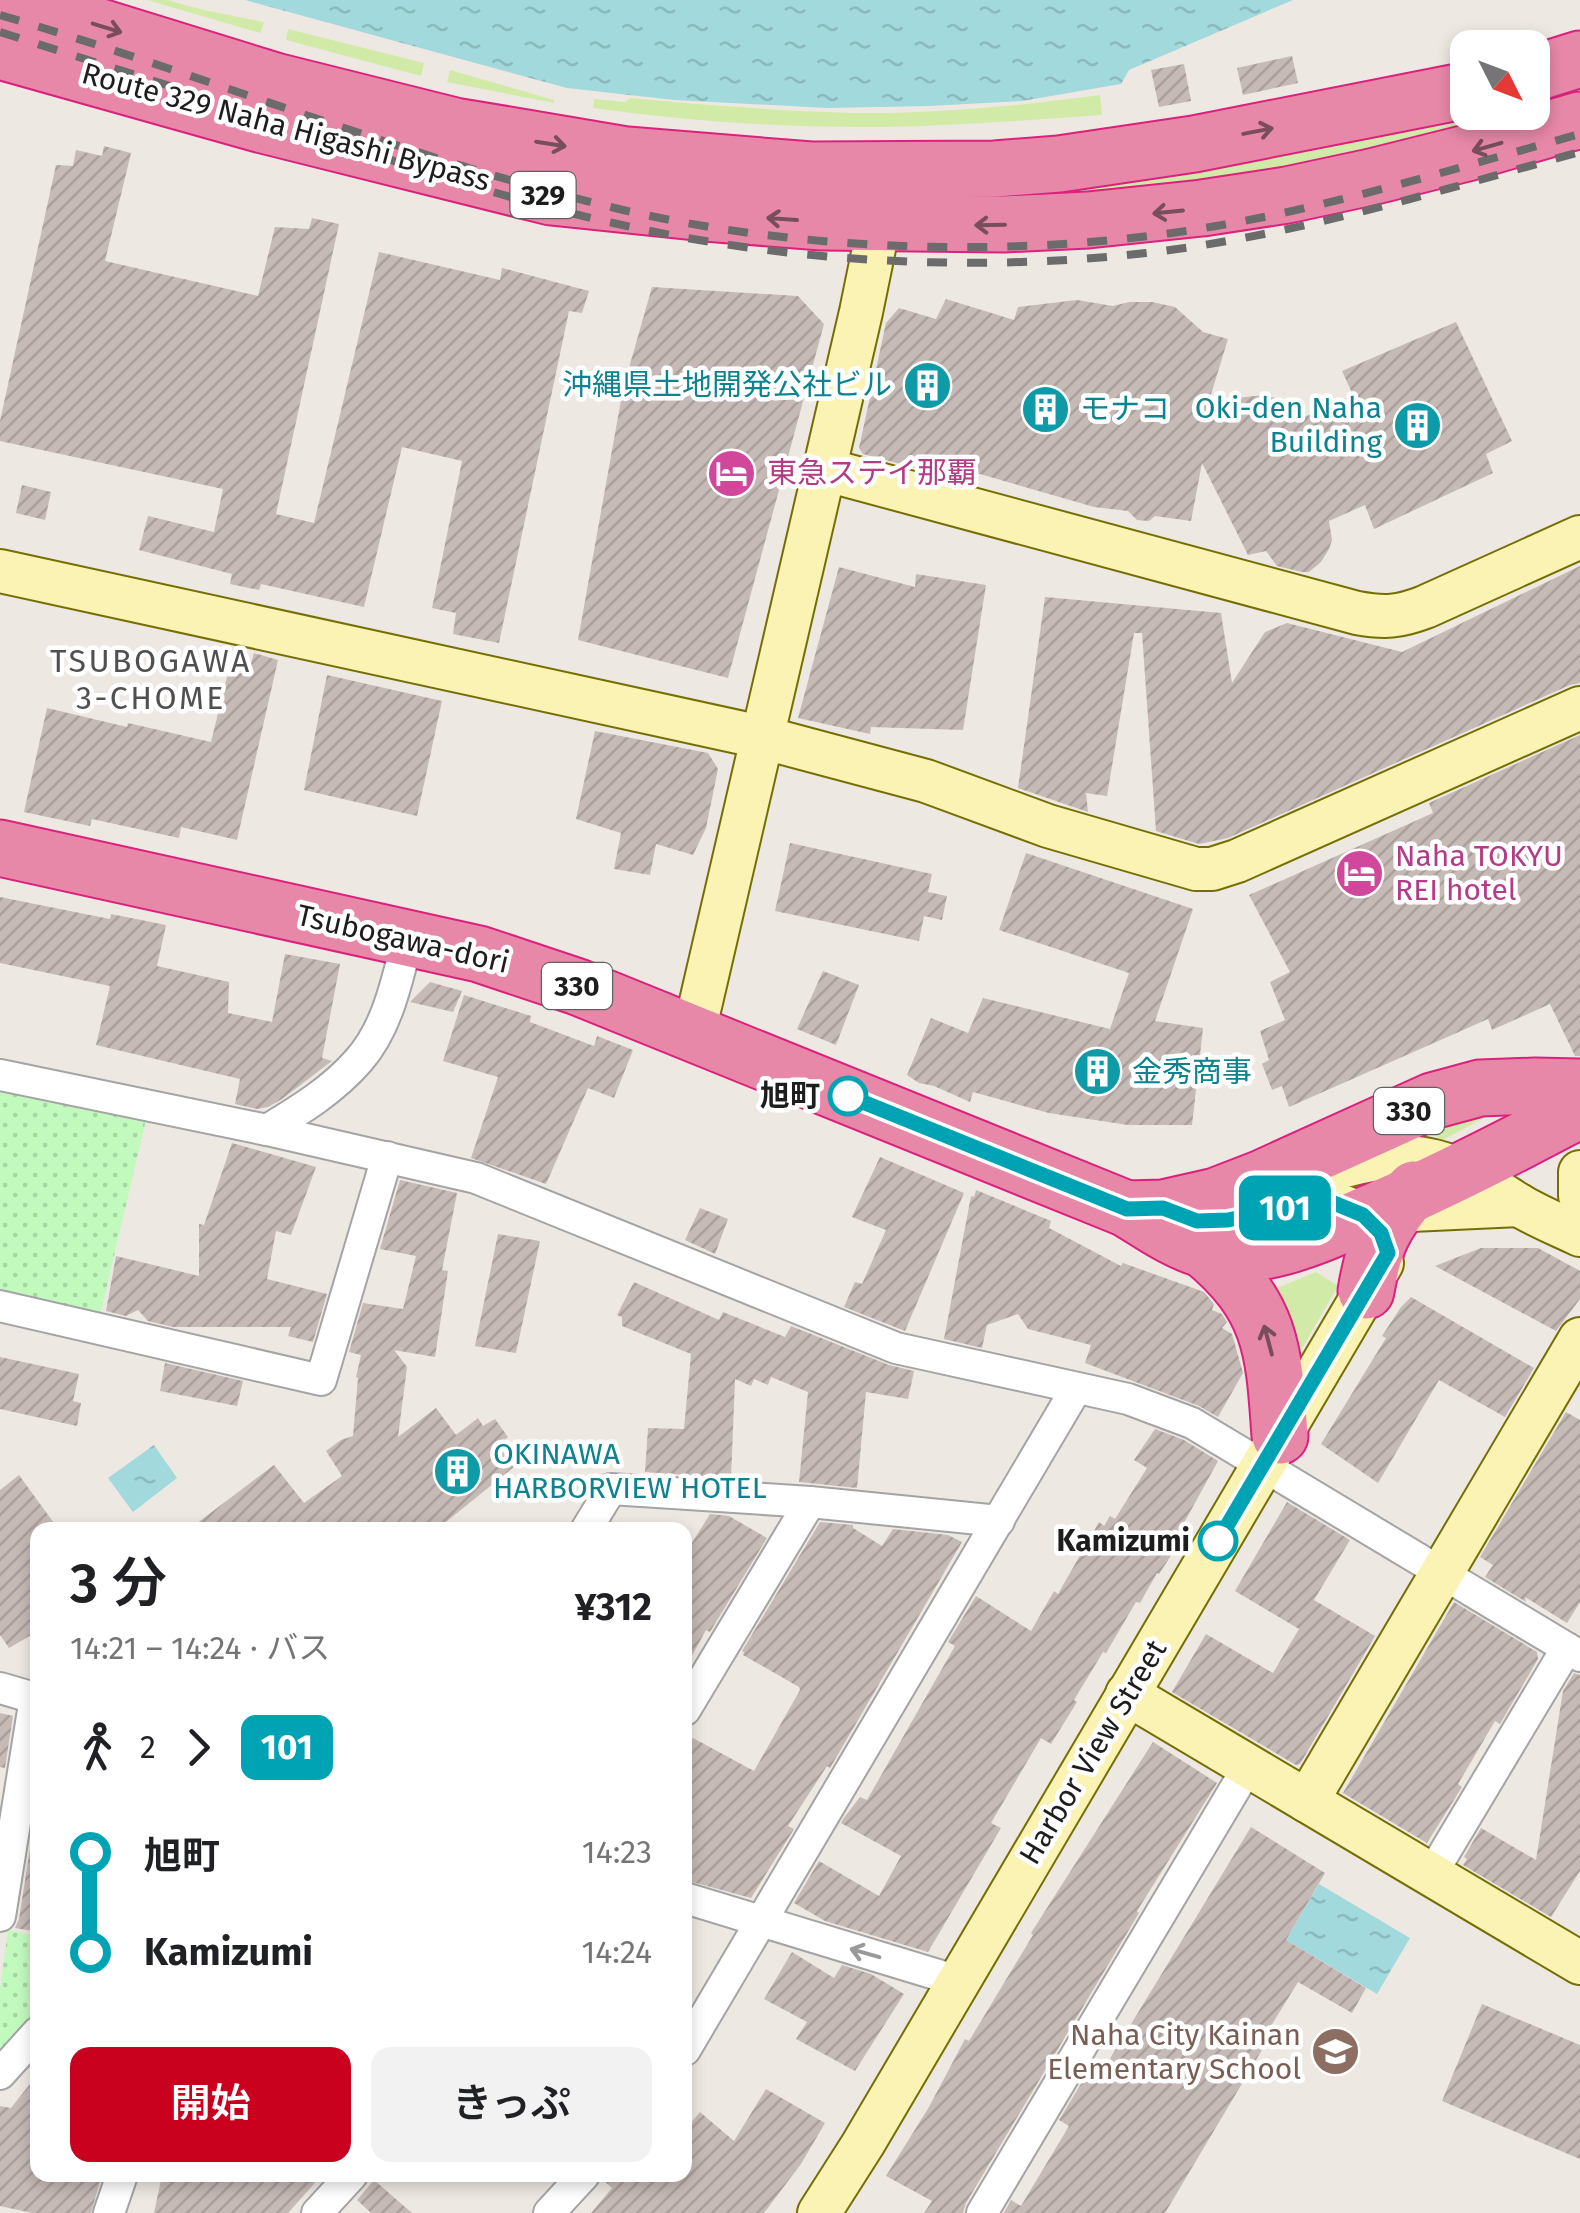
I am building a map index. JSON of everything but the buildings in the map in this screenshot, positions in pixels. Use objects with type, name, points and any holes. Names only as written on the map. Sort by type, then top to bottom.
[{"type":"highway","points":[[0,12],[3,0]]},
{"type":"highway","name":"Route 329 Naha Higashi Bypass","points":[[13,0],[275,81],[455,126],[627,156],[811,170],[996,169],[1059,164],[1194,144],[1450,94]]},
{"type":"highway","name":"Route 329 Naha Higashi Bypass","points":[[0,51],[262,125],[551,197],[704,213],[879,224],[1088,220],[1202,208],[1372,177],[1580,120]]},
{"type":"highway","points":[[1550,68],[1580,59]]},
{"type":"highway","name":"Tsubogawa-dori","points":[[0,848],[479,954],[530,969],[1145,1209]]},
{"type":"highway","name":"330","points":[[1145,1209],[1216,1196],[1432,1102],[1480,1088],[1500,1086],[1576,1095]]},
{"type":"highway","name":"330","points":[[1145,1209],[1177,1238],[1203,1249],[1236,1253],[1402,1216],[1576,1095]]},
{"type":"highway","points":[[1203,1249],[1245,1292],[1266,1330],[1277,1384],[1272,1451]]},
{"type":"street","points":[[694,1032],[862,312],[879,224],[880,170]]},
{"type":"street","points":[[824,469],[1378,617],[1400,616],[1425,607],[1580,537]]},
{"type":"street","points":[[0,571],[761,737],[940,786],[1048,826],[1196,869],[1212,869],[1237,861],[1580,708]]},
{"type":"street","points":[[266,1130],[317,1099],[361,1059],[390,1004],[408,938]]},
{"type":"street","points":[[0,1075],[476,1178],[896,1348],[1128,1399],[1272,1451],[1440,1572],[1573,1652],[1431,1874]]},
{"type":"street","points":[[0,1306],[321,1380],[387,1157]]},
{"type":"street","points":[[1260,1179],[1292,1185],[1338,1168],[1385,1158],[1415,1158],[1402,1216]]},
{"type":"street","points":[[1580,1172],[1580,1196]]},
{"type":"street","points":[[1145,1209],[1197,1221],[1228,1220],[1324,1199],[1402,1216],[1496,1190],[1580,1235]]},
{"type":"street","name":"Harbor View Street","points":[[819,2213],[1272,1451],[1402,1216]]},
{"type":"street","points":[[1306,1802],[1580,1339]]},
{"type":"street","points":[[692,2038],[1076,1389]]},
{"type":"street","points":[[591,1522],[611,1488],[810,1502],[998,1522]]},
{"type":"street","points":[[692,1698],[810,1502]]},
{"type":"street","points":[[0,1688],[30,1697]]},
{"type":"street","points":[[1127,1694],[1580,1963]]},
{"type":"street","points":[[0,1916],[30,1735]]},
{"type":"street","points":[[982,2213],[1248,1767]]},
{"type":"street","points":[[692,1900],[958,1981]]},
{"type":"street","points":[[0,2074],[30,2041]]},
{"type":"street","points":[[109,2213],[120,2182]]},
{"type":"street","points":[[317,2213],[346,2182]]},
{"type":"street","points":[[550,2213],[578,2182]]},
{"type":"green space","points":[[147,0],[167,0],[264,22],[260,33]]},
{"type":"green space","points":[[288,29],[424,63],[421,76],[286,40]]},
{"type":"green space","points":[[450,70],[554,100],[554,103],[447,82]]},
{"type":"green space","points":[[1100,95],[1102,115],[909,126],[773,125],[593,108],[594,99],[625,102],[630,98],[885,113]]},
{"type":"green space","points":[[1449,125],[1450,130],[1332,159],[1192,186],[955,202],[1322,143]]},
{"type":"green space","points":[[0,1088],[146,1120],[99,1320],[0,1293]]},
{"type":"green space","points":[[1467,1103],[1499,1110],[1443,1140],[1427,1131]]},
{"type":"green space","points":[[1316,1272],[1338,1286],[1287,1374],[1262,1294]]},
{"type":"green space","points":[[8,1930],[30,1935],[30,2024],[0,2057],[0,1989]]},
{"type":"water","points":[[245,0],[1293,0],[1129,70],[1121,84],[1022,101],[827,108],[674,100],[567,88]]},
{"type":"water","points":[[154,1445],[177,1478],[133,1512],[108,1478]]},
{"type":"water","points":[[1319,1884],[1410,1938],[1377,1994],[1286,1940]]},
{"type":"railway","points":[[0,15],[544,190],[694,224],[843,243],[995,247],[1144,237],[1308,207],[1580,134]]},
{"type":"railway","points":[[0,32],[195,94]]},
{"type":"railway","points":[[266,117],[481,189],[613,223],[744,247],[946,263],[1080,259],[1256,236],[1365,211],[1580,152]]},
{"type":"bus line","name":"101","points":[[848,1096],[1127,1209],[1163,1208],[1197,1221],[1228,1220],[1324,1199],[1363,1215],[1381,1233],[1388,1253],[1218,1541]]},
{"type":"place","name":"沖縄県土地開発公社ビル","points":[[927,385]]},
{"type":"place","name":"モナコ","points":[[1045,409]]},
{"type":"place","name":"Oki-den Naha Building","points":[[1417,425]]},
{"type":"place","name":"東急ステイ那覇","points":[[732,473]]},
{"type":"place","name":"Naha TOKYU REI hotel","points":[[1360,873]]},
{"type":"place","name":"金秀商事","points":[[1097,1072]]},
{"type":"place","name":"旭町","points":[[848,1096]]},
{"type":"place","name":"OKINAWA HARBORVIEW HOTEL","points":[[458,1471]]},
{"type":"place","name":"Kamizumi","points":[[1218,1541]]},
{"type":"place","name":"Naha City Kainan Elementary School","points":[[1336,2052]]},
{"type":"district","name":"TSUBOGAWA 3-CHOME","points":[[151,680]]}]
